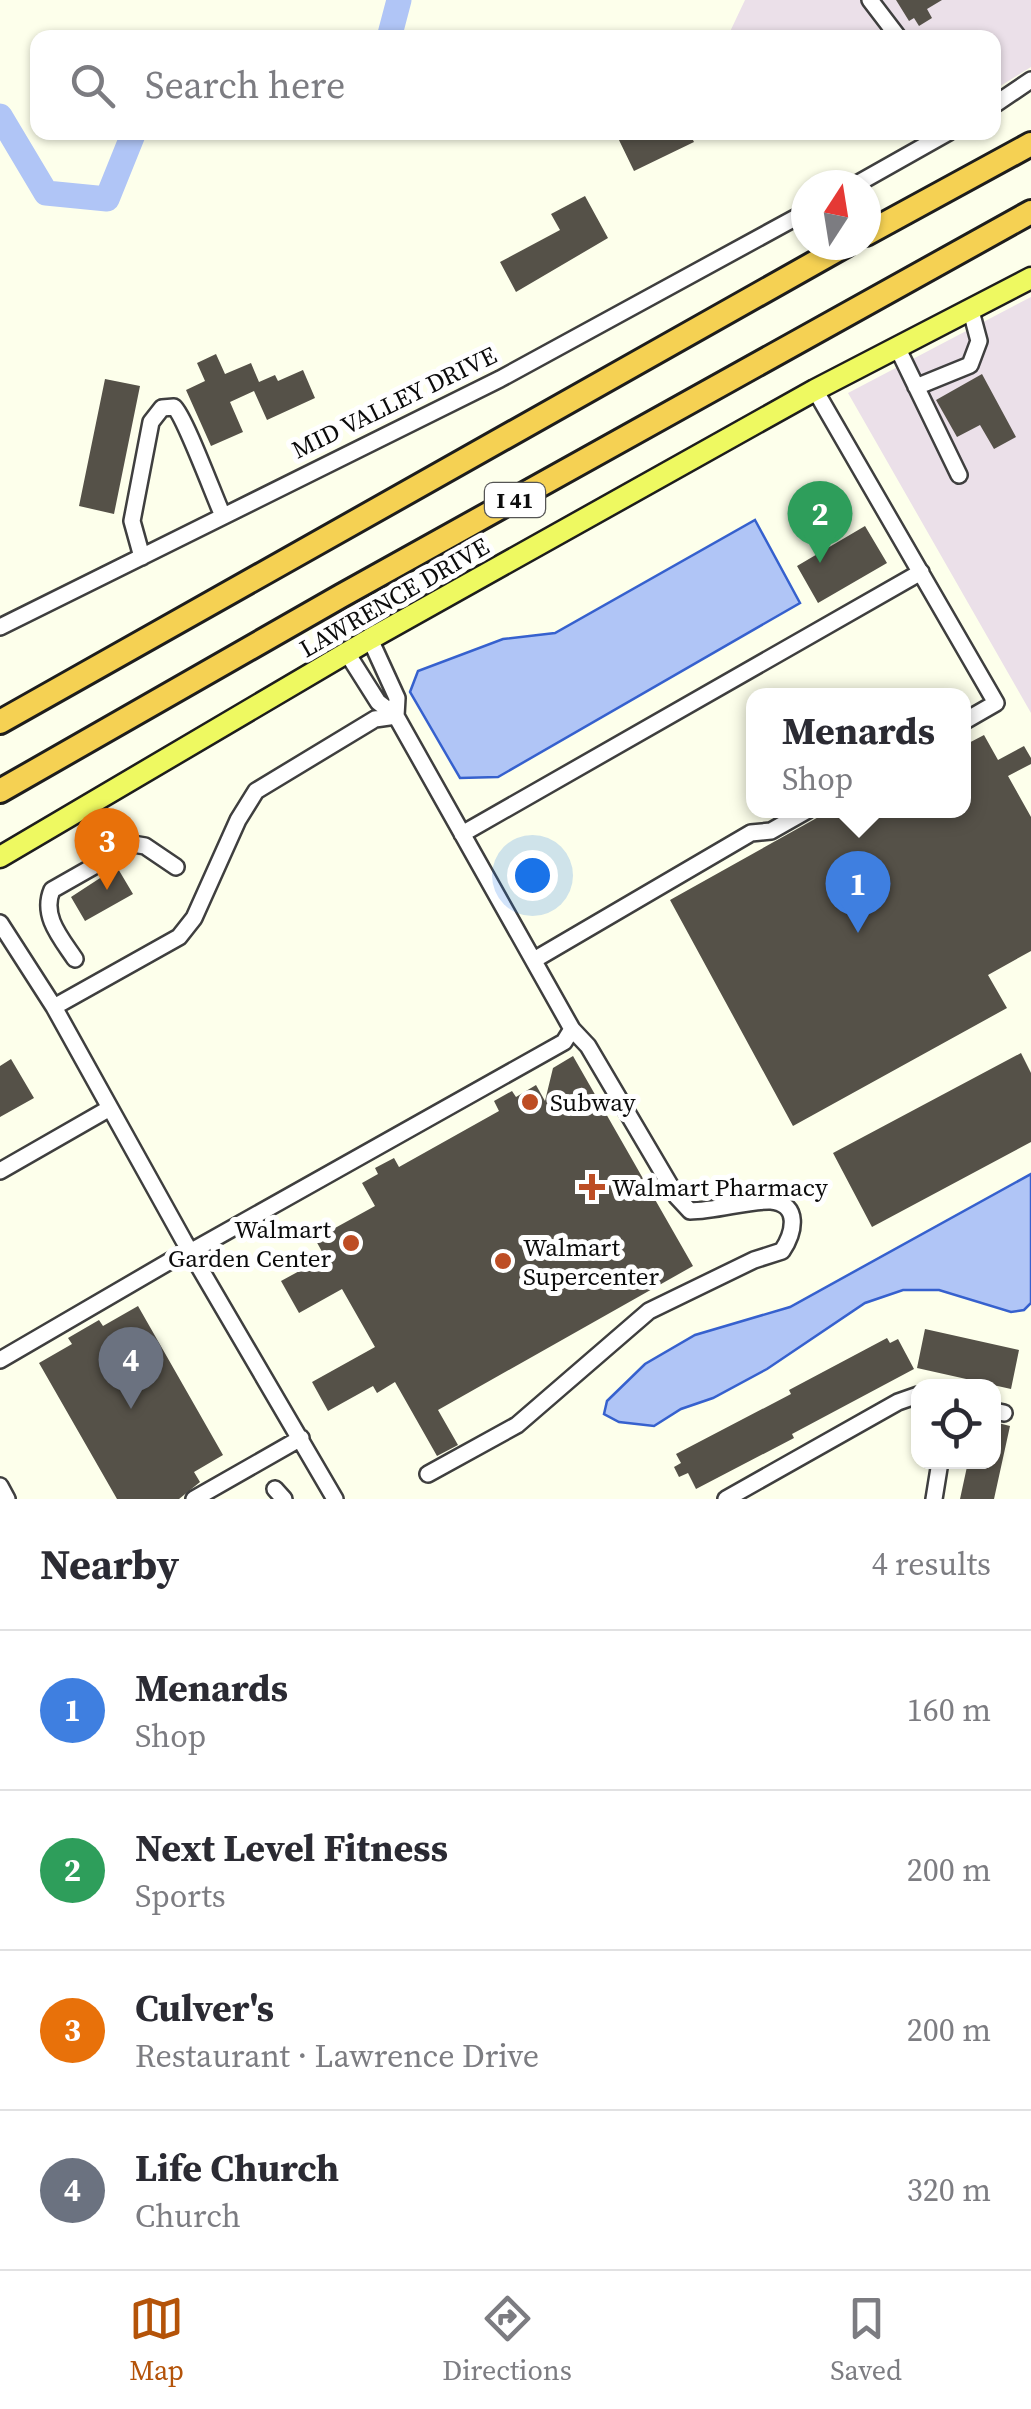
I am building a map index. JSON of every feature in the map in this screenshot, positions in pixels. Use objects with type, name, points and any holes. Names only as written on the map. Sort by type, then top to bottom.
[{"type":"highway","points":[[881,226],[1031,144]]},
{"type":"highway","name":"I 41","points":[[0,791],[341,596],[1031,212]]},
{"type":"highway","name":"I 41","points":[[0,722],[819,260]]},
{"type":"main road","name":"LAWRENCE DRIVE","points":[[0,858],[370,639],[814,390],[1031,278]]},
{"type":"street","points":[[870,0],[892,30]]},
{"type":"street","points":[[1001,99],[1031,80]]},
{"type":"street","points":[[881,170],[934,140]]},
{"type":"street","name":"MID VALLEY DRIVE","points":[[0,626],[500,379],[791,220]]},
{"type":"street","points":[[916,388],[970,364],[980,341],[970,310]]},
{"type":"street","points":[[897,347],[959,475]]},
{"type":"street","points":[[814,390],[996,703],[971,717]]},
{"type":"street","points":[[142,557],[132,521],[152,422],[162,408],[174,407],[182,414],[223,516]]},
{"type":"street","points":[[462,834],[920,572]]},
{"type":"street","points":[[370,639],[397,698],[396,716]]},
{"type":"street","points":[[347,652],[378,702],[396,716],[572,1029],[588,1046],[677,1196],[690,1212],[770,1202],[786,1207],[794,1229],[782,1251],[754,1260],[649,1311],[517,1425],[428,1474]]},
{"type":"street","points":[[54,1008],[179,936],[194,918],[238,820],[256,790],[375,720],[396,716]]},
{"type":"street","points":[[534,960],[751,833],[771,832],[795,818]]},
{"type":"street","points":[[74,958],[47,909],[52,890],[132,844],[146,846],[176,867]]},
{"type":"street","points":[[0,922],[54,1008],[335,1499]]},
{"type":"street","points":[[0,1360],[564,1042],[572,1029]]},
{"type":"street","points":[[0,1172],[110,1108]]},
{"type":"street","points":[[740,1496],[911,1397]]},
{"type":"street","points":[[194,1499],[301,1438]]},
{"type":"street","points":[[934,1499],[939,1469]]},
{"type":"street","points":[[0,1486],[8,1499]]},
{"type":"shaded area","points":[[745,0],[1031,0],[1031,67],[1001,86],[1001,30],[731,30]]},
{"type":"shaded area","points":[[1031,297],[1031,713],[848,393]]},
{"type":"water","points":[[755,520],[800,603],[498,777],[460,778],[410,692],[418,671],[503,639],[555,633]]},
{"type":"water","points":[[1031,1174],[1031,1303],[1024,1310],[1011,1312],[939,1290],[903,1290],[865,1303],[767,1369],[713,1398],[681,1409],[654,1426],[619,1422],[604,1414],[607,1401],[645,1364],[695,1335],[790,1307]]},
{"type":"building","points":[[896,0],[942,0],[927,9],[932,18],[919,26],[914,18],[909,21]]},
{"type":"building","points":[[619,140],[693,140],[694,142],[634,171]]},
{"type":"building","points":[[585,196],[608,238],[516,292],[500,262],[560,230],[551,214]]},
{"type":"building","points":[[216,354],[225,374],[251,363],[259,382],[275,375],[278,381],[303,370],[315,398],[267,420],[254,391],[230,402],[243,432],[211,446],[186,390],[205,381],[197,363]]},
{"type":"building","points":[[982,374],[1016,437],[994,449],[980,425],[957,437],[936,400]]},
{"type":"building","points":[[105,379],[140,386],[114,514],[79,506]]},
{"type":"building","points":[[865,526],[887,563],[818,603],[797,566]]},
{"type":"building","points":[[984,735],[998,760],[1024,746],[1031,758],[1031,764],[1008,776],[1031,817],[1031,951],[988,975],[1007,1008],[793,1126],[670,900],[817,818],[971,818],[971,742]]},
{"type":"building","points":[[117,867],[133,894],[85,921],[71,897]]},
{"type":"building","points":[[1021,1053],[1031,1073],[1031,1142],[872,1227],[833,1153]]},
{"type":"building","name":"Walmart Supercenter","points":[[573,1056],[693,1266],[438,1410],[458,1445],[437,1456],[395,1382],[377,1393],[373,1386],[328,1411],[312,1382],[375,1347],[342,1289],[299,1313],[281,1281],[325,1257],[315,1239],[375,1206],[362,1183],[378,1174],[375,1168],[394,1158],[399,1167],[499,1111],[494,1101],[512,1091],[516,1097],[536,1085],[545,1101],[553,1068]]},
{"type":"building","points":[[11,1059],[34,1098],[0,1117],[0,1066]]},
{"type":"building","points":[[138,1306],[223,1455],[194,1472],[200,1482],[179,1499],[117,1499],[39,1363],[72,1344],[68,1338],[99,1320],[103,1326]]},
{"type":"building","points":[[925,1329],[1019,1350],[1011,1389],[1001,1387],[1001,1379],[966,1379],[917,1368]]},
{"type":"building","points":[[887,1338],[890,1343],[898,1339],[914,1369],[696,1489],[688,1473],[679,1477],[674,1467],[681,1463],[676,1454]]},
{"type":"building","points":[[1001,1424],[1010,1426],[1001,1467]]},
{"type":"building","points":[[966,1469],[1001,1469],[994,1499],[960,1499]]},
{"type":"waterway","points":[[391,30],[399,0]]},
{"type":"waterway","points":[[0,116],[46,193],[107,199],[131,140]]},
{"type":"place","name":"Next Level Fitness","points":[[820,563]]},
{"type":"place","name":"Culver's","points":[[107,890]]},
{"type":"place","name":"Menards","points":[[858,933]]},
{"type":"place","name":"Subway","points":[[530,1102]]},
{"type":"place","name":"Walmart Pharmacy","points":[[592,1187]]},
{"type":"place","name":"Walmart Garden Center","points":[[351,1243]]},
{"type":"place","name":"Walmart Supercenter","points":[[503,1261]]},
{"type":"place","name":"Life Church","points":[[131,1409]]}]
